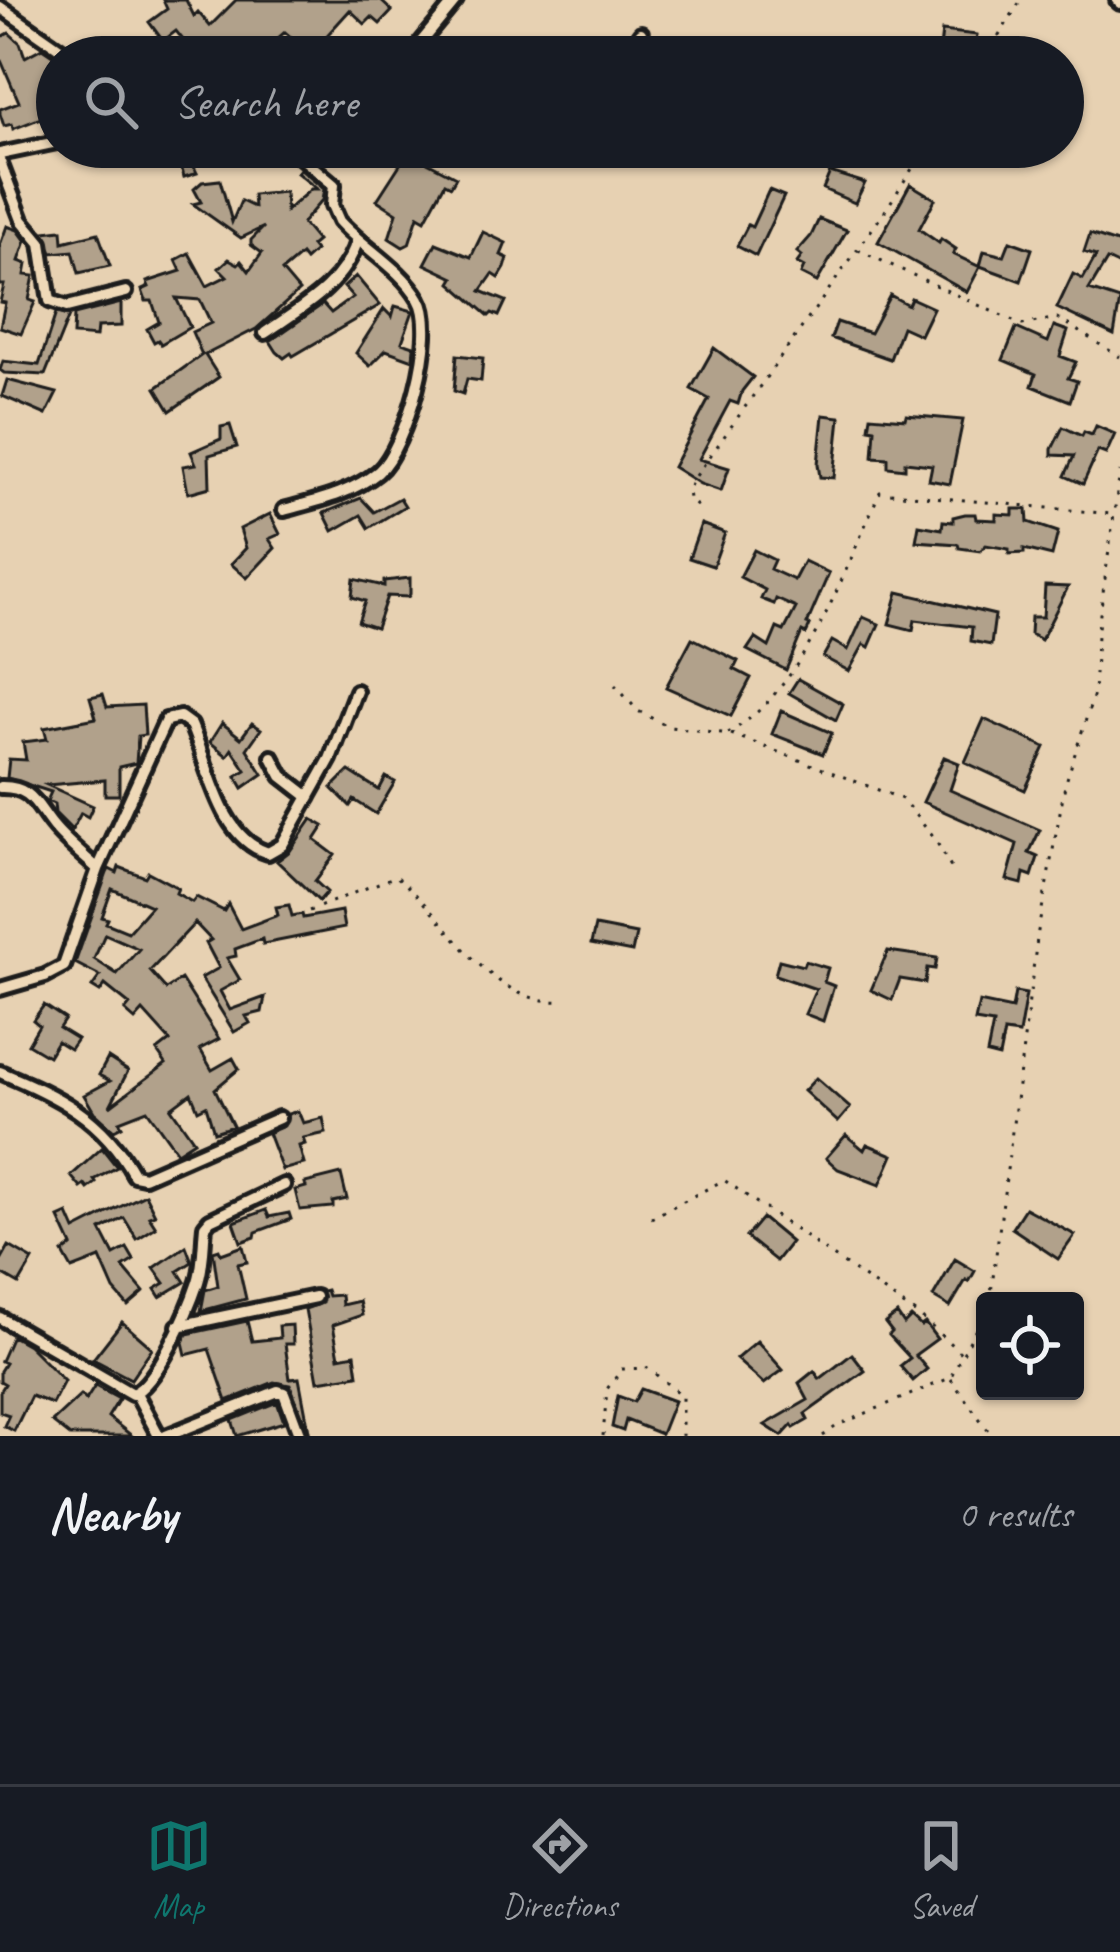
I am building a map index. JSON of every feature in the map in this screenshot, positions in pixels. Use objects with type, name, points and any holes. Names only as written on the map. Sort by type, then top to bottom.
[{"type":"street","points":[[426,36],[456,0]]},
{"type":"street","points":[[0,7],[42,36]]},
{"type":"street","points":[[36,148],[0,158],[22,220],[41,243],[50,301],[67,307],[127,292]]},
{"type":"street","points":[[284,510],[342,494],[382,470],[418,394],[425,320],[420,301],[380,257],[356,241],[332,206],[334,185],[314,168]]},
{"type":"street","points":[[265,333],[326,289],[351,262],[356,241]]},
{"type":"street","points":[[0,989],[61,969],[98,869],[163,725],[173,717],[191,724],[229,821],[243,839],[268,853],[282,845],[330,759],[356,691]]},
{"type":"street","points":[[272,757],[282,776],[309,797]]},
{"type":"street","points":[[0,787],[15,787],[37,800],[50,823],[98,869]]},
{"type":"street","points":[[0,1072],[69,1103],[121,1149],[134,1175],[144,1177],[279,1118]]},
{"type":"street","points":[[136,1393],[146,1386],[199,1281],[205,1226],[284,1185]]},
{"type":"street","points":[[178,1326],[315,1297]]},
{"type":"street","points":[[0,1318],[136,1393],[162,1436],[278,1390],[284,1393],[300,1436]]},
{"type":"path","points":[[999,36],[1021,0]]},
{"type":"path","points":[[697,506],[689,499],[693,480],[912,168]]},
{"type":"path","points":[[858,250],[1022,325],[1057,318],[1120,357]]},
{"type":"path","points":[[991,1292],[1038,931],[1065,784],[1094,694],[1097,635],[1120,472]]},
{"type":"path","points":[[728,734],[783,687],[809,643],[880,492],[1114,514]]},
{"type":"path","points":[[615,685],[638,711],[669,727],[728,734],[902,799],[935,839],[956,875]]},
{"type":"path","points":[[309,911],[396,876],[417,893],[471,958],[512,989],[547,1002],[563,1001]]},
{"type":"path","points":[[651,1218],[724,1180],[922,1318],[962,1354]]},
{"type":"path","points":[[823,1436],[838,1425],[950,1378],[976,1328]]},
{"type":"path","points":[[603,1436],[607,1389],[622,1369],[648,1368],[682,1396],[682,1436]]},
{"type":"path","points":[[950,1378],[992,1436]]},
{"type":"building","points":[[163,0],[186,0],[194,16],[198,12],[210,26],[236,0],[380,0],[392,11],[380,24],[372,17],[365,24],[350,10],[326,36],[285,32],[280,36],[180,36],[176,31],[159,36],[149,22],[167,9]]},
{"type":"building","points":[[942,31],[977,35],[977,36],[941,36]]},
{"type":"building","points":[[9,33],[20,43],[25,57],[36,51],[36,120],[13,129],[12,124],[4,126],[0,114],[0,109],[19,102],[0,58],[0,38]]},
{"type":"building","points":[[182,168],[194,168],[197,173],[184,177]]},
{"type":"building","points":[[398,168],[439,168],[456,177],[451,186],[445,183],[425,220],[418,216],[409,244],[403,247],[389,238],[397,213],[377,200]]},
{"type":"building","points":[[300,169],[324,189],[322,200],[302,223],[317,241],[311,246],[315,251],[305,260],[301,255],[282,271],[299,291],[256,329],[205,355],[219,377],[170,411],[156,388],[202,355],[192,332],[211,323],[200,300],[176,298],[190,327],[161,344],[154,342],[147,329],[159,322],[152,301],[146,301],[142,290],[149,287],[147,282],[181,271],[176,260],[189,253],[207,286],[227,276],[219,268],[229,259],[241,261],[249,271],[262,253],[251,240],[264,227],[241,238],[193,204],[201,202],[194,189],[202,182],[220,180],[232,222],[241,201],[254,207],[253,195],[285,192],[286,211],[317,189],[297,173]]},
{"type":"building","points":[[830,172],[865,183],[855,203],[823,189]]},
{"type":"building","points":[[910,184],[935,199],[919,229],[980,267],[967,292],[878,242]]},
{"type":"building","points":[[769,190],[784,196],[756,256],[737,246]]},
{"type":"building","points":[[819,219],[847,230],[817,282],[801,274],[804,267],[797,263],[802,256],[797,252]]},
{"type":"building","points":[[7,226],[18,230],[26,241],[19,261],[27,264],[25,275],[34,276],[29,300],[35,302],[21,334],[0,327],[5,303],[0,302],[4,285],[0,285],[0,245]]},
{"type":"building","points":[[62,230],[63,242],[98,233],[110,266],[79,273],[73,251],[52,253],[44,232]]},
{"type":"building","points":[[483,232],[506,243],[501,255],[508,258],[505,268],[499,278],[493,274],[481,291],[506,301],[499,316],[489,316],[451,283],[454,278],[425,264],[436,243],[471,257]]},
{"type":"building","points":[[1090,234],[1120,244],[1120,266],[1107,260],[1089,290],[1120,300],[1114,335],[1057,308],[1073,274],[1083,279],[1096,256],[1084,252]]},
{"type":"building","points":[[1010,241],[1032,249],[1021,281],[980,266],[984,251],[1004,256]]},
{"type":"building","points":[[356,276],[380,305],[293,356],[284,358],[277,352],[270,341],[323,304],[331,313],[353,297],[344,287]]},
{"type":"building","points":[[890,295],[908,305],[911,298],[933,308],[920,335],[902,327],[890,359],[831,338],[837,322],[870,333]]},
{"type":"building","points":[[121,303],[121,326],[97,327],[96,337],[73,335],[74,315]]},
{"type":"building","points":[[395,306],[413,311],[402,342],[414,346],[413,360],[386,350],[370,366],[356,353],[384,309],[392,317]]},
{"type":"building","points":[[56,313],[69,316],[45,375],[0,370],[3,361],[39,365]]},
{"type":"building","points":[[1054,326],[1068,331],[1060,356],[1076,362],[1068,378],[1077,381],[1070,401],[1032,386],[1036,374],[1003,360],[1016,328],[1048,342]]},
{"type":"building","points":[[714,348],[753,377],[738,404],[730,401],[699,459],[729,468],[721,491],[673,467],[709,399],[691,389]]},
{"type":"building","points":[[457,355],[483,358],[481,381],[467,379],[463,394],[454,391]]},
{"type":"building","points":[[7,380],[57,393],[46,415],[2,396]]},
{"type":"building","points":[[823,415],[840,417],[834,478],[820,477]]},
{"type":"building","points":[[906,415],[963,420],[950,484],[929,480],[932,465],[905,462],[905,469],[888,467],[888,458],[873,457],[871,416],[905,419]]},
{"type":"building","points":[[230,425],[237,447],[209,455],[210,487],[188,493],[183,466],[196,464],[191,452],[221,439],[221,427]]},
{"type":"building","points":[[1096,426],[1115,434],[1106,454],[1098,451],[1083,484],[1065,476],[1074,456],[1052,455],[1052,449],[1063,427],[1082,436],[1084,432],[1092,435]]},
{"type":"building","points":[[361,498],[374,512],[400,498],[405,506],[369,528],[361,515],[333,531],[324,513]]},
{"type":"building","points":[[1013,509],[1027,509],[1028,522],[1058,532],[1052,556],[1024,549],[1024,553],[1009,554],[1009,549],[986,545],[980,551],[916,541],[919,525],[942,529],[943,521],[953,522],[953,517],[965,514],[996,520],[996,514],[1013,515]]},
{"type":"building","points":[[270,514],[280,534],[269,539],[275,548],[247,578],[231,564],[246,548],[240,529]]},
{"type":"building","points":[[701,524],[725,533],[713,566],[689,558]]},
{"type":"building","points":[[754,550],[774,560],[770,569],[794,580],[804,561],[829,573],[810,625],[806,634],[802,632],[786,670],[747,650],[755,638],[769,647],[777,628],[784,631],[796,608],[776,599],[774,604],[761,599],[765,590],[740,577]]},
{"type":"building","points":[[410,578],[408,597],[387,596],[376,628],[358,622],[365,601],[352,597],[354,579],[384,586],[384,581]]},
{"type":"building","points":[[1045,586],[1068,587],[1041,640],[1030,634],[1031,617],[1043,617]]},
{"type":"building","points":[[898,592],[995,615],[991,645],[971,641],[972,627],[915,620],[913,630],[889,624]]},
{"type":"building","points":[[863,617],[879,624],[869,647],[864,644],[849,671],[823,657],[832,641],[848,650]]},
{"type":"building","points":[[692,638],[738,661],[734,669],[751,678],[731,716],[666,687]]},
{"type":"building","points":[[798,679],[843,704],[836,720],[789,693]]},
{"type":"building","points":[[103,694],[107,707],[143,705],[145,735],[138,736],[136,763],[119,767],[119,795],[105,795],[105,780],[47,785],[93,806],[88,817],[81,813],[72,830],[47,801],[51,792],[7,778],[9,759],[26,760],[23,742],[47,739],[44,728],[96,718],[90,697]]},
{"type":"building","points":[[781,711],[832,733],[823,754],[772,734]]},
{"type":"building","points":[[984,719],[1045,747],[1025,790],[965,762]]},
{"type":"building","points":[[222,723],[241,738],[252,723],[261,729],[247,749],[263,774],[243,788],[236,776],[246,770],[232,749],[227,756],[210,742]]},
{"type":"building","points":[[944,757],[959,763],[950,790],[1040,830],[1029,853],[1038,857],[1032,876],[1024,873],[1022,884],[1007,880],[1017,844],[923,802]]},
{"type":"building","points":[[349,771],[379,790],[386,777],[395,782],[376,814],[354,800],[350,806],[332,788]]},
{"type":"building","points":[[312,819],[324,826],[315,840],[335,855],[315,881],[327,892],[319,901],[277,861]]},
{"type":"building","points":[[119,867],[145,877],[148,872],[178,888],[176,893],[192,902],[196,897],[224,911],[228,904],[241,929],[278,915],[276,907],[289,905],[292,916],[302,914],[303,918],[341,911],[344,928],[263,944],[262,939],[235,949],[236,956],[227,958],[240,980],[220,991],[230,1010],[265,997],[262,1012],[246,1016],[250,1023],[234,1032],[201,978],[219,968],[206,943],[211,940],[195,923],[150,971],[166,989],[181,979],[219,1039],[200,1049],[212,1070],[233,1058],[239,1069],[215,1089],[233,1126],[214,1132],[206,1106],[198,1110],[191,1093],[171,1108],[194,1141],[177,1152],[147,1110],[119,1121],[122,1126],[114,1130],[84,1095],[110,1081],[99,1075],[108,1058],[128,1071],[110,1106],[166,1064],[157,1051],[170,1041],[143,1011],[135,1020],[125,1011],[130,1005],[105,985],[100,992],[92,987],[100,976],[75,963],[107,873],[109,869],[117,873]],"holes":[[[112,889],[151,906],[128,932],[102,917]],[[105,934],[139,949],[117,974],[94,959]]]},
{"type":"building","points":[[595,926],[636,934],[632,952],[591,944]]},
{"type":"building","points":[[888,951],[937,958],[935,969],[927,968],[925,983],[900,979],[892,1000],[871,990]]},
{"type":"building","points":[[779,960],[828,968],[824,982],[834,986],[823,1021],[805,1014],[816,989],[775,975]]},
{"type":"building","points":[[1015,992],[1026,994],[1019,1034],[1004,1032],[999,1057],[987,1054],[993,1024],[975,1021],[979,1002],[1012,1009]]},
{"type":"building","points":[[44,1005],[65,1019],[59,1028],[77,1039],[70,1049],[57,1041],[48,1056],[28,1044],[39,1025],[33,1020]]},
{"type":"building","points":[[816,1078],[850,1108],[838,1122],[804,1091]]},
{"type":"building","points":[[298,1111],[303,1123],[323,1118],[326,1133],[303,1138],[305,1144],[299,1146],[304,1164],[282,1170],[268,1133],[284,1126],[288,1114]]},
{"type":"building","points":[[846,1135],[864,1150],[867,1144],[893,1155],[880,1185],[838,1169],[826,1158]]},
{"type":"building","points":[[102,1148],[117,1167],[88,1189],[81,1188],[71,1176]]},
{"type":"building","points":[[341,1174],[347,1199],[333,1202],[333,1207],[300,1210],[295,1190]]},
{"type":"building","points":[[145,1194],[156,1227],[137,1239],[124,1218],[101,1230],[114,1255],[127,1248],[134,1260],[123,1267],[144,1292],[128,1306],[114,1290],[100,1258],[72,1269],[63,1253],[72,1246],[59,1218],[68,1214],[75,1230]]},
{"type":"building","points":[[1025,1208],[1075,1235],[1058,1259],[1012,1228]]},
{"type":"building","points":[[266,1210],[269,1217],[289,1213],[291,1219],[241,1242],[234,1222]]},
{"type":"building","points":[[762,1218],[791,1242],[776,1261],[746,1237]]},
{"type":"building","points":[[9,1246],[33,1260],[19,1284],[0,1273]]},
{"type":"building","points":[[186,1246],[192,1262],[178,1271],[185,1282],[160,1297],[155,1289],[165,1283],[154,1268]]},
{"type":"building","points":[[243,1246],[247,1262],[238,1264],[246,1299],[201,1311],[205,1290],[218,1286],[213,1251],[219,1249],[221,1254]]},
{"type":"building","points":[[955,1259],[975,1271],[950,1307],[933,1297]]},
{"type":"building","points":[[326,1290],[328,1296],[341,1295],[342,1305],[359,1301],[362,1315],[333,1325],[339,1357],[355,1354],[358,1375],[318,1381],[305,1309],[322,1303]]},
{"type":"building","points":[[897,1314],[904,1324],[911,1317],[921,1326],[925,1323],[937,1339],[915,1355],[927,1369],[913,1381],[900,1366],[910,1358],[889,1335],[892,1332],[885,1323]]},
{"type":"building","points":[[247,1321],[252,1341],[280,1338],[279,1326],[292,1325],[293,1344],[285,1344],[290,1379],[299,1378],[310,1436],[290,1385],[274,1382],[227,1401],[209,1349],[186,1355],[183,1342],[187,1334]]},
{"type":"building","points":[[122,1322],[152,1348],[131,1379],[93,1359]]},
{"type":"building","points":[[12,1336],[28,1345],[64,1381],[52,1404],[31,1396],[14,1431],[4,1426],[9,1415],[0,1412],[5,1384],[0,1381],[5,1363],[1,1361]]},
{"type":"building","points":[[757,1341],[783,1370],[764,1384],[736,1359]]},
{"type":"building","points":[[852,1354],[865,1371],[805,1414],[808,1420],[792,1425],[782,1436],[765,1425],[808,1400],[799,1383],[814,1371],[820,1379]]},
{"type":"building","points":[[95,1386],[119,1399],[108,1417],[132,1436],[70,1436],[52,1422],[81,1395],[86,1400]]},
{"type":"building","points":[[641,1389],[674,1401],[661,1434],[626,1420],[623,1431],[612,1427],[618,1396],[634,1402]]},
{"type":"building","points":[[277,1402],[284,1422],[237,1436],[232,1420]]}]
